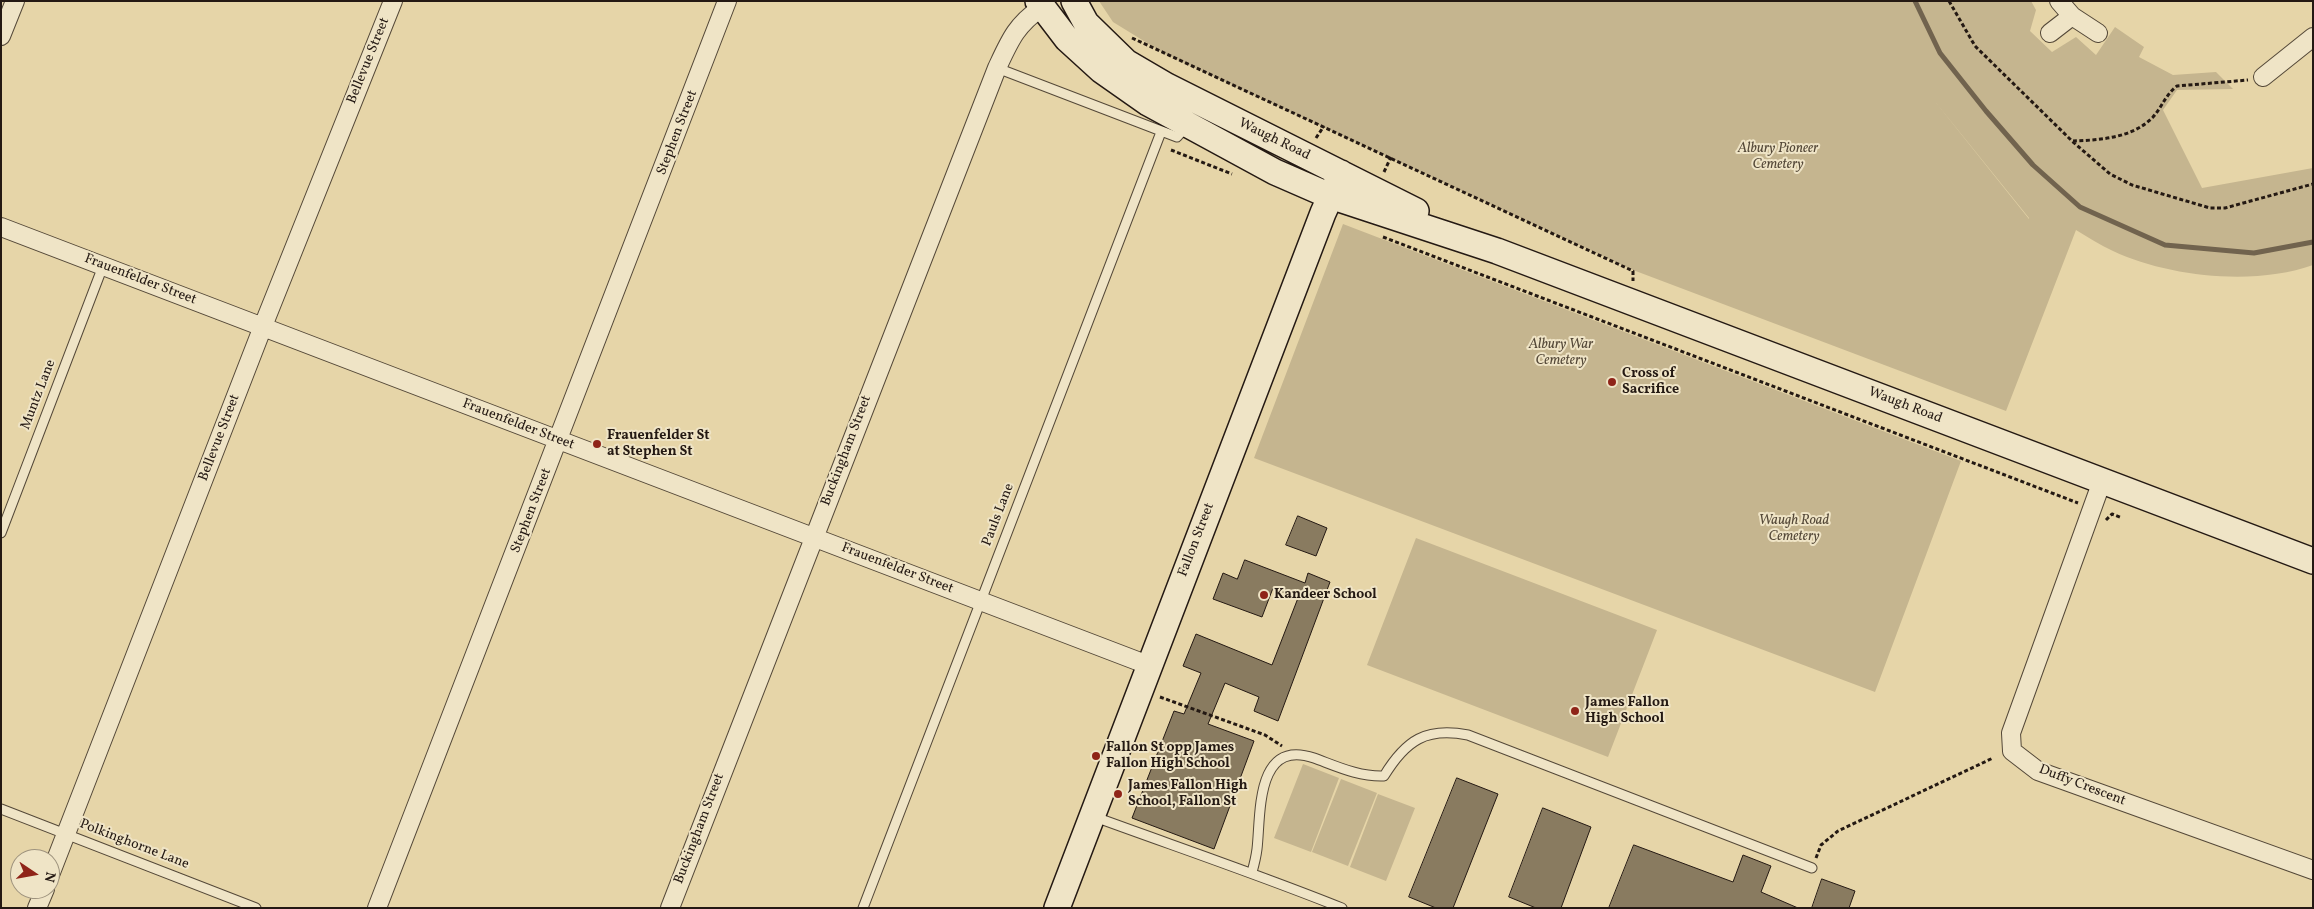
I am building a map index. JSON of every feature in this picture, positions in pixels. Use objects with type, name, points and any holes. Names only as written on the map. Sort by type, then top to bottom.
[{"type":"main road","name":"Waugh Road","points":[[1074,1],[1086,23],[1126,62],[1167,86],[1497,250]]},
{"type":"main road","name":"Waugh Road","points":[[1040,4],[1067,40],[1101,70],[1148,103],[1275,172],[1330,196],[1497,250],[2313,561]]},
{"type":"main road","name":"Fallon Street","points":[[1056,908],[1148,665],[1330,196],[1341,173]]},
{"type":"street","points":[[1,36],[14,1]]},
{"type":"street","name":"Bellevue Street","points":[[60,849],[263,326],[392,1]]},
{"type":"street","name":"Stephen Street","points":[[377,908],[559,441],[727,1]]},
{"type":"street","points":[[2059,1],[2072,16],[2098,33]]},
{"type":"street","name":"Buckingham Street","points":[[670,908],[997,68],[1012,35],[1040,4]]},
{"type":"street","points":[[2050,32],[2072,16]]},
{"type":"street","points":[[2263,77],[2313,37]]},
{"type":"street","name":"Frauenfelder Street","points":[[1,227],[1148,665]]},
{"type":"street","name":"Duffy Crescent","points":[[2102,481],[2011,733],[2012,751],[2038,771],[2313,870]]},
{"type":"lane","points":[[997,68],[1177,137],[1188,125]]},
{"type":"lane","name":"Pauls Lane","points":[[863,908],[1161,132]]},
{"type":"lane","name":"Muntz Lane","points":[[1,533],[104,266]]},
{"type":"lane","points":[[1252,872],[1257,849],[1263,782],[1271,769],[1282,758],[1296,754],[1368,777],[1384,776],[1392,762],[1410,745],[1427,734],[1446,731],[1468,736],[1812,868]]},
{"type":"lane","name":"Polkinghorne Lane","points":[[1,808],[256,908]]},
{"type":"lane","points":[[1092,816],[1226,865],[1252,872],[1342,908]]},
{"type":"path","points":[[1949,1],[1976,46],[2072,141],[2110,174],[2132,185],[2210,208],[2225,208],[2313,184]]},
{"type":"path","points":[[1130,37],[1632,271]]},
{"type":"path","points":[[2072,141],[2111,138],[2131,131],[2152,118],[2170,91],[2177,86],[2263,77]]},
{"type":"path","points":[[1377,235],[2078,502],[2080,510]]},
{"type":"path","points":[[2102,519],[2107,520],[2112,514],[2122,518]]},
{"type":"path","points":[[1160,698],[1265,735],[1296,754]]},
{"type":"path","points":[[1812,868],[1821,844],[1838,831],[1993,758]]},
{"type":"green space","name":"Albury Pioneer Cemetery","points":[[1099,1],[2031,1],[2036,10],[2030,31],[2052,52],[2076,37],[2096,55],[2115,27],[2144,47],[2139,57],[2173,75],[2216,72],[2233,89],[2177,90],[2163,110],[2202,188],[2313,168],[2313,265],[2265,275],[2239,277],[2212,276],[2159,267],[2135,260],[2108,249],[2076,230],[2006,411],[1633,270],[1165,54],[1113,22]],"holes":[[[1933,99],[2029,218],[2029,219]]]},
{"type":"green space","name":"Waugh Road Cemetery","points":[[1343,224],[1961,461],[1875,692],[1254,458]]},
{"type":"green space","points":[[1416,538],[1657,630],[1608,757],[1367,665]]},
{"type":"green space","points":[[1303,764],[1339,778],[1311,852],[1274,838]]},
{"type":"green space","points":[[1341,779],[1377,793],[1348,866],[1312,852]]},
{"type":"green space","points":[[1378,794],[1415,808],[1386,881],[1350,867]]},
{"type":"building","points":[[1298,516],[1327,528],[1316,556],[1286,545]]},
{"type":"building","points":[[1245,560],[1305,583],[1308,573],[1330,582],[1278,721],[1254,711],[1259,697],[1225,683],[1208,724],[1254,741],[1214,849],[1132,818],[1174,711],[1184,714],[1201,673],[1183,666],[1196,634],[1272,665],[1298,598],[1273,588],[1262,617],[1213,599],[1223,573],[1237,579]]},
{"type":"building","points":[[1457,778],[1498,794],[1453,908],[1436,908],[1409,897]]},
{"type":"building","points":[[1543,808],[1591,827],[1561,908],[1536,908],[1509,897]]},
{"type":"building","points":[[1634,845],[1733,882],[1743,855],[1771,866],[1761,892],[1798,908],[1609,908]]},
{"type":"building","points":[[1822,879],[1855,891],[1849,908],[1812,908]]},
{"type":"waterway","points":[[1915,1],[1940,53],[1986,111],[2033,165],[2080,207],[2165,245],[2254,253],[2313,242]]},
{"type":"place","name":"Cross of Sacrifice","points":[[1612,382]]},
{"type":"place","name":"Frauenfelder St at Stephen St","points":[[597,444]]},
{"type":"place","name":"Kandeer School","points":[[1264,595]]},
{"type":"place","name":"James Fallon High School","points":[[1575,711]]},
{"type":"place","name":"Fallon St opp James Fallon High School","points":[[1096,756]]},
{"type":"place","name":"James Fallon High School, Fallon St","points":[[1118,794]]},
{"type":"park label","name":"Albury War Cemetery","points":[[1561,354]]}]
